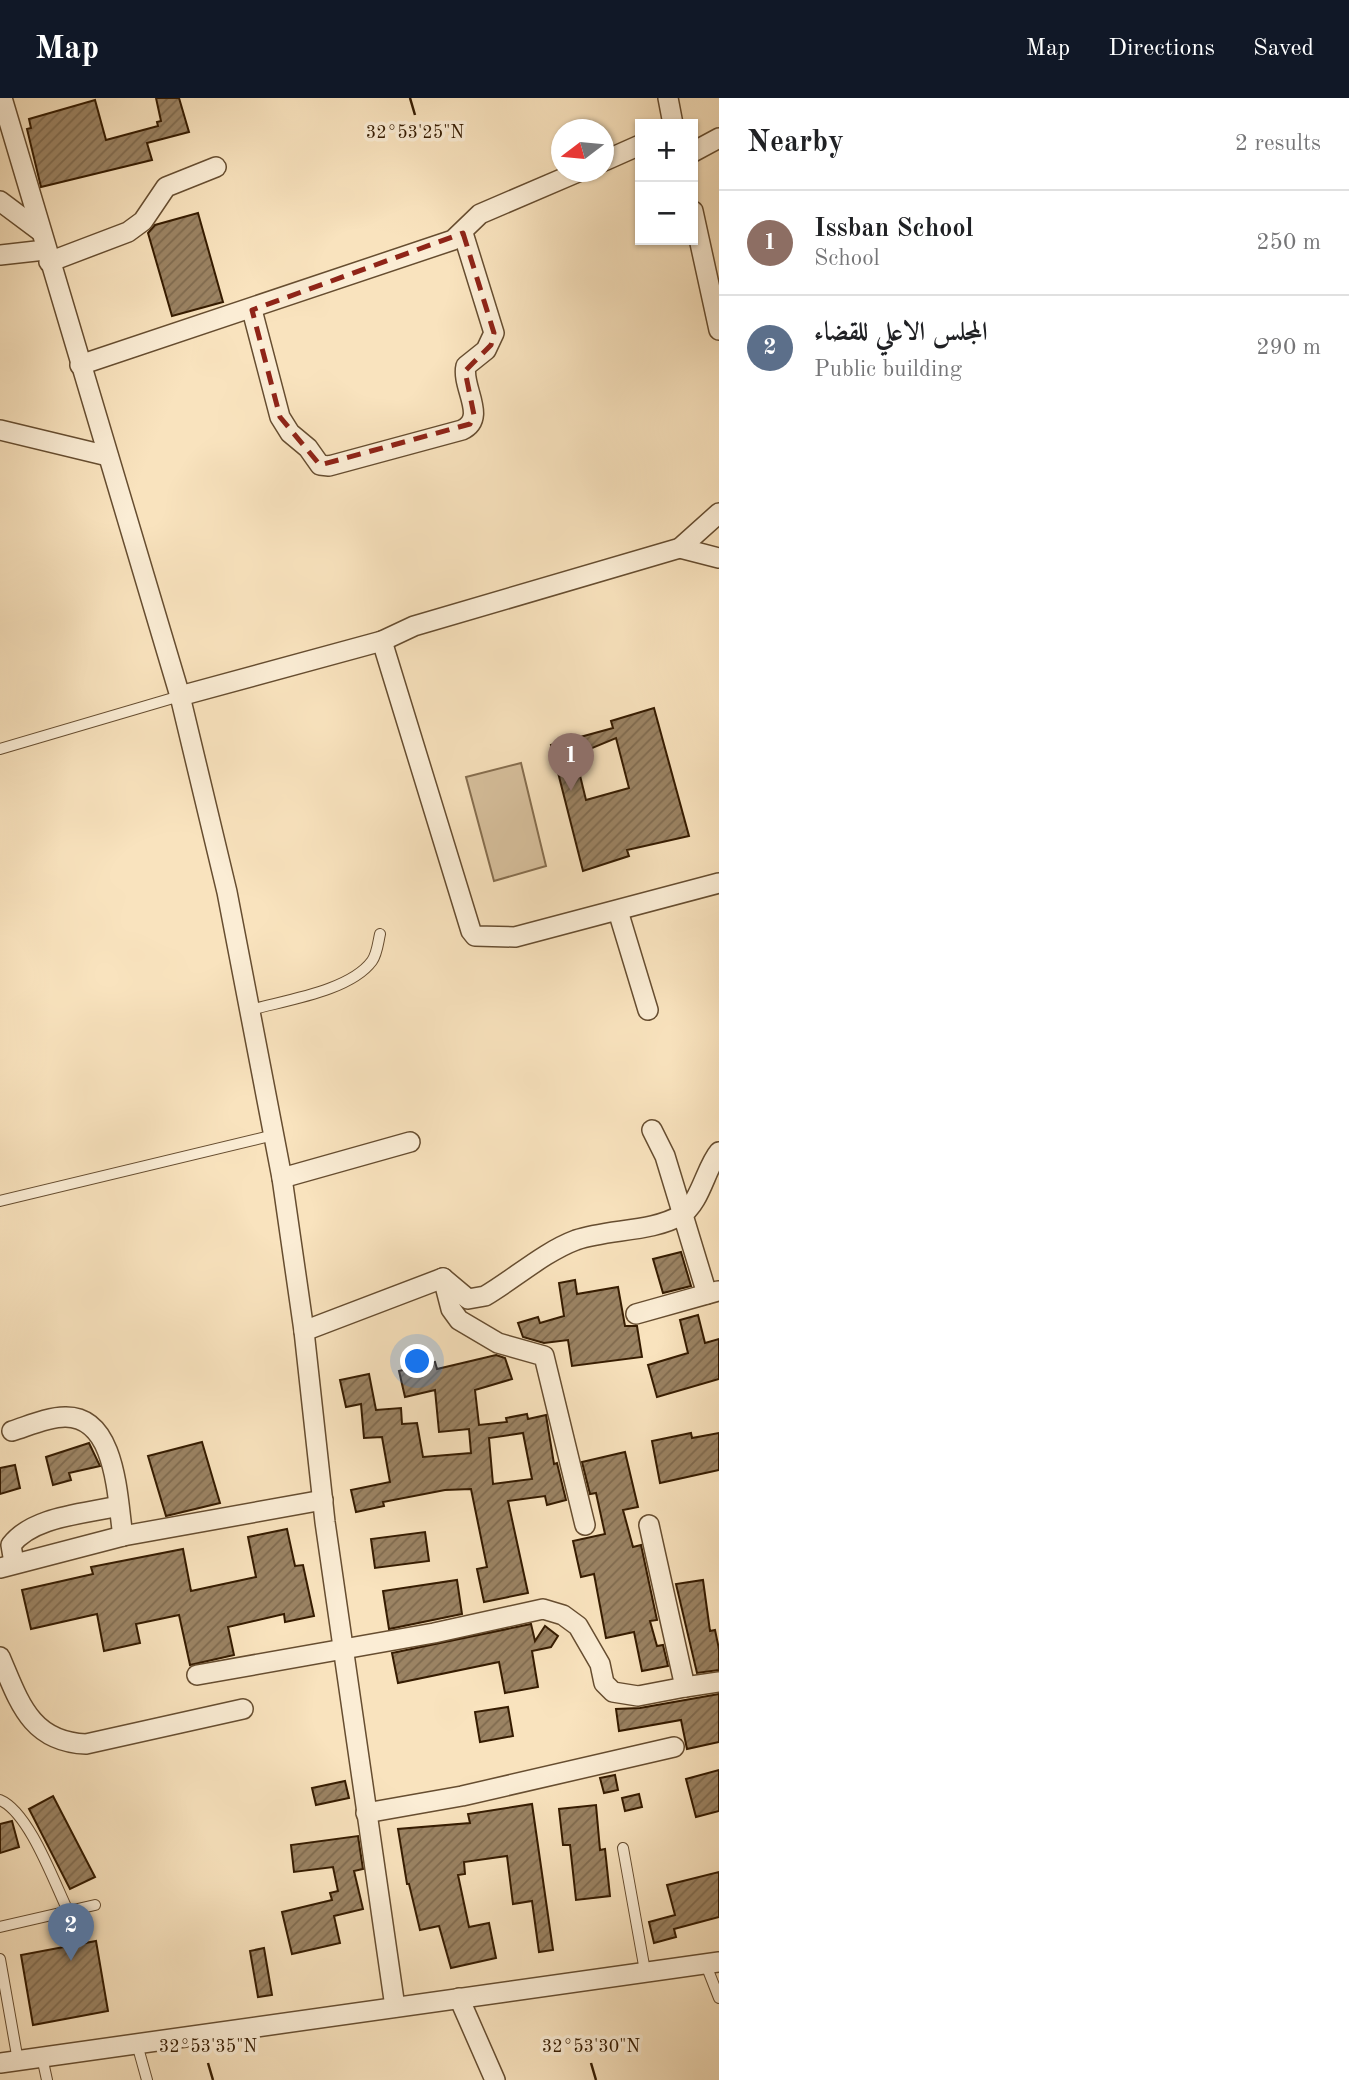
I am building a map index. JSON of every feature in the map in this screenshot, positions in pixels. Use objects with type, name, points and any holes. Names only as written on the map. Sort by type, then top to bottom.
[{"type":"street","points":[[2,98],[180,696],[227,892],[282,1178],[304,1331],[343,1648],[395,2007]]},
{"type":"street","points":[[668,98],[672,119]]},
{"type":"street","points":[[698,149],[719,138]]},
{"type":"street","points":[[614,157],[635,147]]},
{"type":"street","points":[[0,255],[47,256],[128,232],[143,221],[166,187],[216,167]]},
{"type":"street","points":[[80,365],[252,310],[453,240],[480,214],[555,182]]},
{"type":"street","points":[[0,201],[40,230]]},
{"type":"street","points":[[252,310],[280,417],[320,465],[329,466],[462,430],[470,424],[474,415],[465,377],[466,366],[491,345],[494,333],[463,233]]},
{"type":"street","points":[[698,234],[719,330]]},
{"type":"street","points":[[0,430],[108,456]]},
{"type":"street","points":[[180,696],[382,641],[414,626],[680,548],[719,513]]},
{"type":"street","points":[[680,548],[719,558]]},
{"type":"street","points":[[382,641],[471,931],[481,938],[515,937],[719,883]]},
{"type":"street","points":[[618,911],[648,1010]]},
{"type":"street","points":[[636,1314],[713,1292],[682,1215],[665,1156],[652,1130]]},
{"type":"street","points":[[282,1178],[411,1142]]},
{"type":"street","points":[[443,1278],[468,1299],[485,1296],[575,1241],[603,1232],[662,1222],[682,1215],[719,1152]]},
{"type":"street","points":[[304,1331],[443,1278]]},
{"type":"street","points":[[443,1278],[451,1309],[459,1320],[498,1343],[544,1356],[585,1525]]},
{"type":"street","points":[[12,1430],[64,1416],[83,1419],[100,1433],[111,1459],[123,1536]]},
{"type":"street","points":[[118,1506],[48,1522],[25,1531],[11,1545],[7,1565],[123,1536],[323,1500]]},
{"type":"street","points":[[649,1525],[685,1687]]},
{"type":"street","points":[[197,1675],[550,1610],[578,1626],[600,1664],[604,1683],[613,1692],[638,1696],[719,1682]]},
{"type":"street","points":[[0,1657],[24,1710],[35,1725],[50,1737],[68,1744],[86,1744],[243,1709]]},
{"type":"street","points":[[366,1813],[462,1796],[674,1747]]},
{"type":"street","points":[[9,2062],[645,1971],[713,1964]]},
{"type":"street","points":[[459,1998],[495,2080]]},
{"type":"lane","points":[[0,749],[180,696]]},
{"type":"lane","points":[[250,1010],[337,985],[359,975],[374,959],[380,934]]},
{"type":"lane","points":[[0,1201],[274,1135]]},
{"type":"lane","points":[[0,1800],[12,1805],[25,1824],[68,1911]]},
{"type":"lane","points":[[623,1848],[645,1971]]},
{"type":"lane","points":[[0,1927],[95,1905]]},
{"type":"lane","points":[[0,1959],[9,2062]]},
{"type":"lane","points":[[713,1964],[719,1998]]},
{"type":"lane","points":[[137,2044],[147,2080]]},
{"type":"lane","points":[[42,2057],[47,2080]]},
{"type":"highlighted area","points":[[463,233],[494,333],[491,345],[465,371],[474,415],[470,424],[320,465],[280,417],[252,310]]},
{"type":"shaded area","points":[[521,763],[546,866],[494,881],[466,777]]},
{"type":"building","points":[[156,98],[179,98],[189,132],[147,143],[152,160],[41,187],[27,129],[31,128],[29,119],[95,100],[106,140],[158,126],[157,122],[161,121]]},
{"type":"building","points":[[198,213],[223,302],[172,316],[148,233],[155,225]]},
{"type":"building","points":[[654,708],[689,836],[627,850],[629,856],[583,871],[551,745],[613,728],[611,721]],"holes":[[[616,738],[629,788],[586,800],[575,755]]]},
{"type":"building","points":[[681,1252],[691,1286],[663,1293],[653,1259]]},
{"type":"building","points":[[575,1280],[577,1294],[618,1287],[625,1326],[637,1326],[642,1357],[572,1366],[568,1340],[544,1343],[523,1337],[518,1323],[538,1317],[540,1323],[564,1316],[559,1283]]},
{"type":"building","points":[[698,1315],[705,1343],[719,1339],[719,1379],[657,1397],[648,1365],[688,1353],[680,1320]]},
{"type":"building","points":[[496,1355],[505,1358],[512,1379],[475,1390],[479,1425],[507,1422],[506,1418],[527,1414],[528,1419],[546,1415],[554,1464],[557,1463],[566,1500],[547,1505],[545,1496],[508,1501],[528,1593],[484,1602],[477,1569],[487,1567],[471,1489],[445,1490],[383,1502],[384,1506],[356,1512],[351,1490],[390,1482],[382,1437],[364,1438],[361,1404],[346,1407],[340,1380],[369,1374],[376,1410],[401,1408],[402,1424],[417,1423],[423,1457],[471,1453],[469,1429],[439,1432],[435,1390],[405,1397],[399,1371],[435,1362],[437,1369]],"holes":[[[523,1433],[532,1479],[493,1484],[489,1438]]]},
{"type":"building","points":[[691,1433],[692,1438],[719,1433],[719,1470],[660,1483],[652,1441]]},
{"type":"building","points":[[202,1442],[220,1503],[166,1516],[148,1456]]},
{"type":"building","points":[[89,1443],[100,1466],[69,1473],[71,1480],[53,1485],[46,1457]]},
{"type":"building","points":[[625,1452],[638,1507],[623,1510],[633,1547],[641,1545],[657,1620],[650,1621],[657,1646],[663,1645],[668,1666],[642,1671],[634,1632],[606,1638],[594,1574],[581,1577],[573,1541],[605,1534],[596,1493],[590,1494],[582,1462]]},
{"type":"building","points":[[15,1465],[20,1488],[0,1494],[0,1468]]},
{"type":"building","points":[[287,1529],[295,1566],[303,1565],[314,1616],[285,1622],[284,1614],[228,1627],[234,1655],[190,1665],[179,1615],[136,1624],[140,1643],[104,1651],[97,1614],[31,1629],[22,1590],[93,1574],[91,1567],[183,1549],[191,1591],[256,1577],[248,1537]]},
{"type":"building","points":[[425,1532],[429,1561],[375,1568],[371,1539]]},
{"type":"building","points":[[457,1580],[462,1614],[389,1629],[383,1591]]},
{"type":"building","points":[[703,1580],[710,1631],[715,1630],[719,1649],[719,1670],[697,1673],[676,1584]]},
{"type":"building","points":[[531,1624],[535,1641],[545,1626],[558,1636],[551,1647],[532,1651],[538,1687],[505,1693],[499,1662],[398,1683],[392,1653]]},
{"type":"building","points":[[719,1694],[719,1742],[687,1749],[681,1720],[619,1731],[616,1709],[640,1708]]},
{"type":"building","points":[[508,1707],[513,1736],[480,1742],[475,1712]]},
{"type":"building","points":[[719,1770],[719,1811],[696,1817],[686,1779]]},
{"type":"building","points":[[615,1775],[618,1790],[604,1793],[600,1778]]},
{"type":"building","points":[[345,1781],[349,1798],[316,1805],[312,1788]]},
{"type":"building","points":[[639,1794],[642,1807],[625,1811],[622,1798]]},
{"type":"building","points":[[53,1796],[95,1877],[70,1889],[29,1809]]},
{"type":"building","points":[[532,1804],[553,1950],[539,1952],[532,1901],[513,1904],[507,1856],[464,1862],[465,1874],[458,1875],[469,1927],[489,1923],[496,1958],[451,1968],[439,1926],[420,1930],[407,1884],[398,1829],[470,1823],[468,1814]]},
{"type":"building","points":[[596,1805],[600,1850],[605,1849],[610,1896],[576,1900],[570,1845],[563,1845],[559,1809]]},
{"type":"building","points":[[12,1821],[19,1847],[0,1853],[0,1824]]},
{"type":"building","points":[[358,1836],[363,1869],[354,1871],[363,1909],[334,1916],[340,1943],[292,1954],[282,1912],[332,1900],[330,1893],[338,1891],[333,1867],[294,1872],[291,1845]]},
{"type":"building","points":[[719,1872],[719,1917],[674,1929],[676,1937],[654,1943],[649,1922],[675,1915],[667,1885]]},
{"type":"building","points":[[96,1941],[108,2011],[33,2025],[21,1955]]},
{"type":"building","points":[[264,1948],[272,1995],[258,1997],[250,1951]]},
{"type":"place","name":"Issban School","points":[[571,791]]},
{"type":"place","name":"المجلس الاعلي للقضاء","points":[[71,1961]]}]
